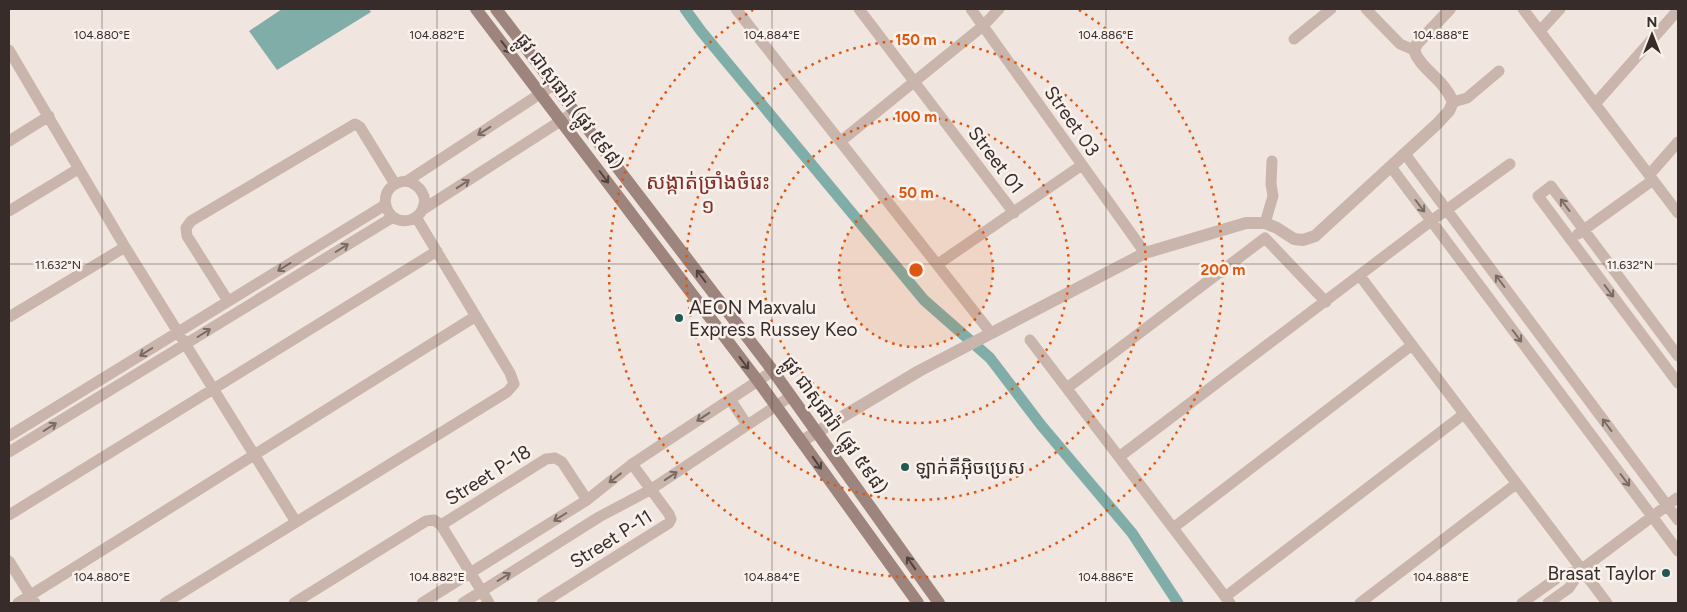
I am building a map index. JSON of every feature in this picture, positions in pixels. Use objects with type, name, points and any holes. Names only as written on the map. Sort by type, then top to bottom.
[{"type":"main road","name":"ផ្លូវ ជាសុផារ៉ា (ផ្លូវ ៥៩៨)","points":[[476,9],[562,120],[776,405],[918,603]]},
{"type":"main road","name":"ផ្លូវ ជាសុផារ៉ា (ផ្លូវ ៥៩៨)","points":[[496,9],[576,111],[773,371],[939,603]]},
{"type":"main road","points":[[589,157],[602,147]]},
{"type":"main road","points":[[910,591],[924,582]]},
{"type":"street","points":[[736,9],[938,264],[988,335]]},
{"type":"street","name":"Street 01","points":[[859,9],[1014,213]]},
{"type":"street","name":"Street 03","points":[[971,9],[1145,253]]},
{"type":"street","points":[[841,141],[983,26],[999,9]]},
{"type":"street","points":[[1294,39],[1331,9]]},
{"type":"street","points":[[1366,9],[1400,44],[1414,50]]},
{"type":"street","points":[[802,441],[919,371],[1145,253],[1246,223],[1265,223],[1278,228],[1294,239],[1303,240],[1316,236],[1449,111],[1453,102],[1450,93],[1440,80],[1416,58],[1414,50],[1417,44],[1450,9]]},
{"type":"street","points":[[1524,9],[1678,213]]},
{"type":"street","points":[[1540,32],[1560,9]]},
{"type":"street","points":[[1595,104],[1678,10]]},
{"type":"street","points":[[9,50],[125,247],[296,522]]},
{"type":"street","points":[[1453,102],[1467,98],[1499,71]]},
{"type":"street","points":[[555,84],[387,192],[385,205],[393,217],[404,220],[419,214],[576,111]]},
{"type":"street","points":[[9,141],[49,116]]},
{"type":"street","points":[[228,301],[187,236],[186,228],[191,221],[350,126],[355,124],[360,127],[401,182],[418,187],[422,192],[424,204],[419,214]]},
{"type":"street","points":[[1571,239],[1651,177],[1678,142]]},
{"type":"street","points":[[1405,154],[1678,520]]},
{"type":"street","points":[[1265,223],[1273,196],[1271,184],[1272,161]]},
{"type":"street","points":[[1119,458],[1326,302],[1431,220],[1510,164]]},
{"type":"street","points":[[938,264],[1082,165]]},
{"type":"street","points":[[1391,166],[1678,551]]},
{"type":"street","points":[[9,211],[78,169]]},
{"type":"street","points":[[1678,356],[1551,186],[1538,196],[1678,383]]},
{"type":"street","points":[[9,436],[385,205]]},
{"type":"street","points":[[165,603],[506,392],[514,384],[510,373],[437,251],[419,214]]},
{"type":"street","points":[[9,452],[393,217]]},
{"type":"street","points":[[1067,388],[1265,238],[1326,302]]},
{"type":"street","points":[[9,317],[125,247]]},
{"type":"street","points":[[9,515],[437,251]]},
{"type":"street","points":[[1360,276],[1608,603]]},
{"type":"street","points":[[18,603],[32,599],[254,454],[476,316]]},
{"type":"street","points":[[1652,348],[1666,339]]},
{"type":"street","points":[[1030,340],[1228,600],[1464,414]]},
{"type":"street","points":[[1173,528],[1412,345]]},
{"type":"street","points":[[1539,364],[1554,353]]},
{"type":"street","points":[[422,603],[587,500],[632,464],[773,371]]},
{"type":"street","points":[[463,603],[614,509],[652,492],[747,424],[791,396]]},
{"type":"street","points":[[730,399],[747,424]]},
{"type":"street","points":[[1612,463],[1627,451]]},
{"type":"street","name":"Street P-18","points":[[294,603],[426,521],[434,520],[441,525],[546,459],[555,458],[562,462],[587,500]]},
{"type":"street","points":[[632,464],[652,492]]},
{"type":"street","points":[[1360,603],[1516,484]]},
{"type":"street","name":"Street P-11","points":[[542,603],[669,524],[671,519],[669,514],[652,492]]},
{"type":"street","points":[[1548,603],[1569,588],[1582,569],[1678,496]]},
{"type":"street","points":[[441,525],[489,603]]},
{"type":"street","points":[[9,561],[32,599]]},
{"type":"street","points":[[1522,603],[1560,576],[1582,569]]},
{"type":"water","points":[[282,9],[369,9],[371,12],[277,70],[249,31]]},
{"type":"waterway","points":[[685,9],[701,31],[924,300],[990,358],[1041,425],[1132,533],[1178,603]]},
{"type":"place","name":"AEON Maxvalu Express Russey Keo","points":[[679,318]]},
{"type":"place","name":"ឡាក់គីអ៊ិចប្រេស","points":[[905,467]]},
{"type":"place","name":"Brasat Taylor","points":[[1666,573]]},
{"type":"district","name":"សង្កាត់ច្រាំងចំរេះ ១","points":[[708,193]]}]
